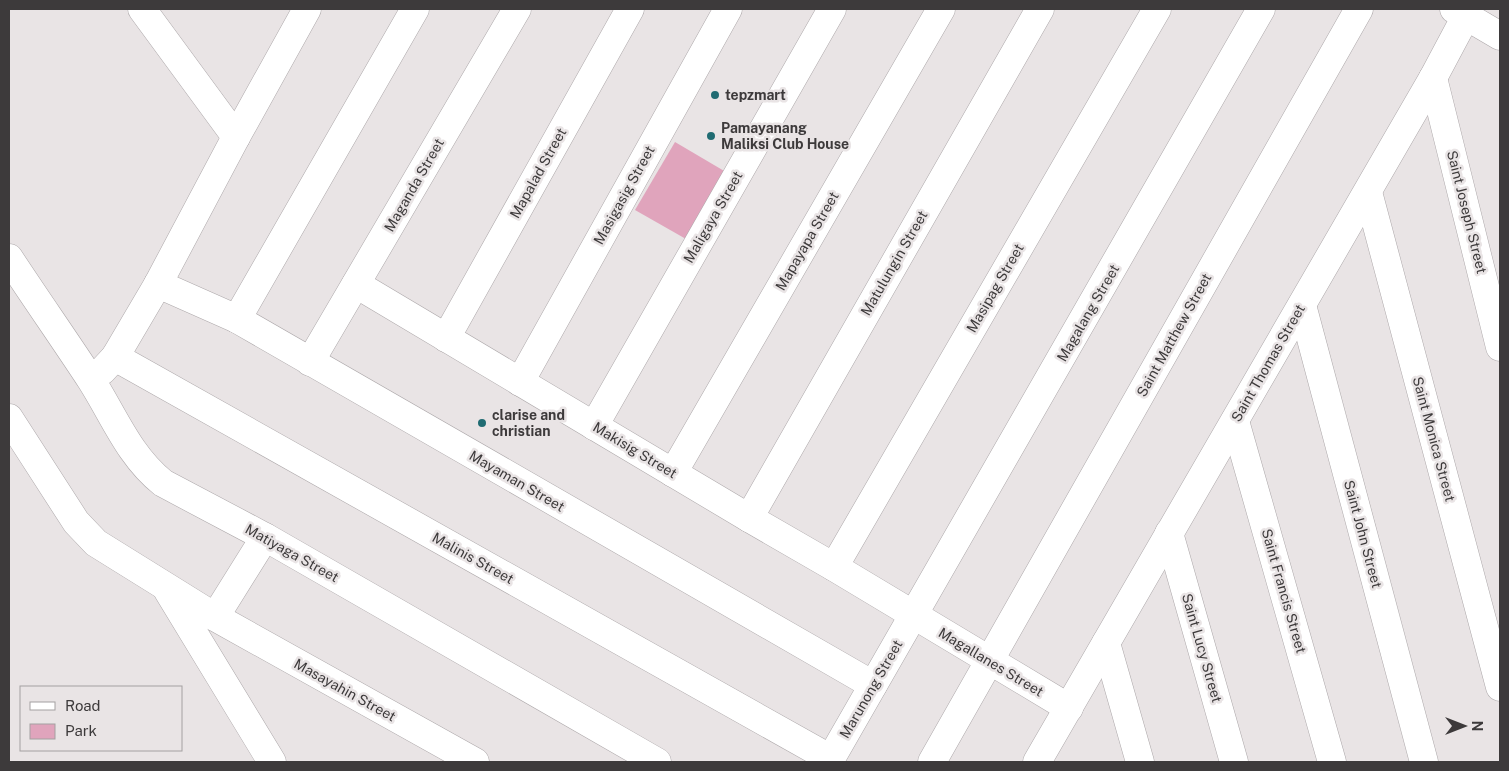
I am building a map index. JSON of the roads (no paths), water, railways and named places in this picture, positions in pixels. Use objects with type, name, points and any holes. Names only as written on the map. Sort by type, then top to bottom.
[{"type":"street","points":[[142,9],[236,137]]},
{"type":"street","points":[[92,381],[115,357],[158,284],[307,9]]},
{"type":"street","points":[[237,320],[415,9]]},
{"type":"street","name":"Maganda Street","points":[[310,362],[517,9]]},
{"type":"street","name":"Mapalad Street","points":[[446,338],[630,9]]},
{"type":"street","name":"Masigasig Street","points":[[520,382],[728,9]]},
{"type":"street","name":"Maligaya Street","points":[[594,426],[832,9]]},
{"type":"street","name":"Mapayapa Street","points":[[673,473],[942,9]]},
{"type":"street","name":"Matulungin Street","points":[[748,518],[1040,9]]},
{"type":"street","name":"Masipag Street","points":[[834,567],[1157,9]]},
{"type":"street","name":"Magalang Street","points":[[913,616],[1261,9]]},
{"type":"street","name":"Saint Matthew Street","points":[[932,762],[1359,9]]},
{"type":"street","points":[[1460,12],[1500,36]]},
{"type":"street","name":"Saint Thomas Street","points":[[1039,761],[1433,78],[1460,12]]},
{"type":"street","name":"Saint Joseph Street","points":[[1433,78],[1500,347]]},
{"type":"street","name":"Saint Monica Street","points":[[1368,192],[1500,686]]},
{"type":"street","name":"Matiyaga Street","points":[[9,258],[92,381],[136,456],[163,483],[265,537],[657,762]]},
{"type":"street","name":"Mayaman Street","points":[[158,284],[237,320],[873,685]]},
{"type":"street","name":"Makisig Street","points":[[356,284],[748,518],[834,567],[913,616]]},
{"type":"street","name":"Saint John Street","points":[[1302,305],[1424,762]]},
{"type":"street","name":"Malinis Street","points":[[115,357],[830,761]]},
{"type":"street","name":"Masayahin Street","points":[[9,418],[76,522],[96,543],[166,588],[216,617],[474,762]]},
{"type":"street","name":"Saint Francis Street","points":[[1235,421],[1332,762]]},
{"type":"street","name":"Saint Lucy Street","points":[[1169,533],[1234,762]]},
{"type":"street","points":[[216,617],[265,537]]},
{"type":"street","points":[[166,588],[273,760]]},
{"type":"street","name":"Magallanes Street","points":[[913,616],[1069,708]]},
{"type":"street","name":"Marunong Street","points":[[830,761],[913,616]]},
{"type":"street","points":[[1106,643],[1140,762]]},
{"type":"place","name":"tepzmart","points":[[715,95]]},
{"type":"place","name":"Pamayanang Maliksi Club House","points":[[711,136]]},
{"type":"place","name":"clarise and christian","points":[[482,423]]}]
